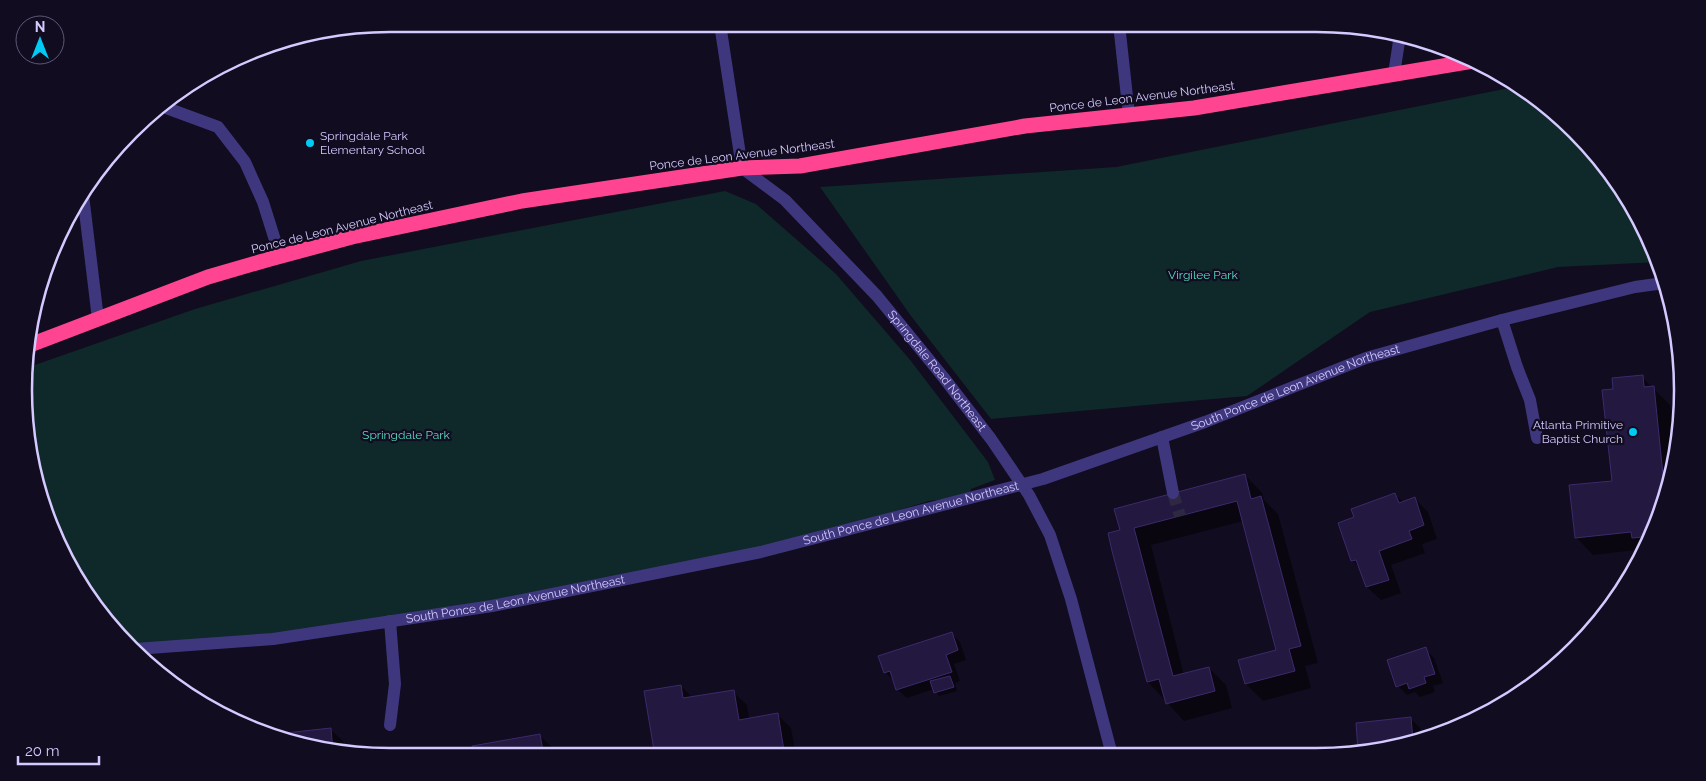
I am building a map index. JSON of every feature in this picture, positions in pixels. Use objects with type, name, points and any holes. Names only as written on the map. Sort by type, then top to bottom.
[{"type":"highway","name":"Ponce de Leon Avenue Northeast","points":[[36,343],[208,277],[280,256],[396,227],[522,201],[742,168],[800,166],[1025,126],[1194,108],[1460,63]]},
{"type":"street","points":[[721,32],[742,168]]},
{"type":"street","points":[[1120,32],[1129,115]]},
{"type":"street","points":[[1394,74],[1399,43]]},
{"type":"street","points":[[169,109],[218,127],[245,162],[263,202],[280,256]]},
{"type":"street","name":"Springdale Road Northeast","points":[[742,168],[785,200],[877,296],[944,378],[991,439],[1022,484],[1050,535],[1071,599],[1110,748]]},
{"type":"street","points":[[84,205],[98,318]]},
{"type":"street","name":"South Ponce de Leon Avenue Northeast","points":[[142,649],[273,639],[492,606],[762,552],[1043,479],[1162,437],[1366,358],[1502,320],[1635,287],[1657,284]]},
{"type":"street","points":[[1502,320],[1530,400],[1537,438]]},
{"type":"street","points":[[1162,437],[1173,493]]},
{"type":"street","points":[[390,621],[395,684],[390,725]]},
{"type":"green space","name":"Virgilee Park","points":[[1507,88],[1552,121],[1585,154],[1626,212],[1650,262],[1558,267],[1370,312],[1247,396],[991,419],[911,316],[820,187],[1116,167]]},
{"type":"green space","name":"Springdale Park","points":[[725,191],[756,204],[836,274],[911,361],[988,462],[995,480],[971,489],[969,496],[929,501],[814,536],[422,616],[143,650],[106,608],[80,569],[69,549],[51,506],[39,460],[33,414],[33,366],[195,309],[361,261]]},
{"type":"building","name":"Atlanta Primitive Baptist Church","points":[[1643,375],[1644,387],[1654,386],[1663,475],[1655,506],[1642,537],[1632,538],[1631,532],[1575,538],[1569,485],[1612,481],[1602,390],[1613,389],[1612,378]]},
{"type":"building","points":[[1245,474],[1251,499],[1261,496],[1301,646],[1289,649],[1295,671],[1245,684],[1238,660],[1276,650],[1237,501],[1134,528],[1173,676],[1209,667],[1215,691],[1166,704],[1159,679],[1147,682],[1112,551],[1108,533],[1120,530],[1114,509]]},
{"type":"building","points":[[1395,493],[1399,503],[1415,497],[1424,525],[1409,531],[1412,539],[1379,551],[1389,580],[1366,587],[1356,560],[1351,561],[1338,523],[1354,517],[1351,509]]},
{"type":"building","points":[[952,632],[958,650],[946,655],[952,672],[896,690],[890,671],[884,673],[878,656]]},
{"type":"building","points":[[1426,647],[1435,674],[1424,677],[1426,683],[1409,689],[1407,683],[1396,687],[1387,660]]},
{"type":"building","points":[[950,676],[954,687],[934,693],[930,681]]},
{"type":"building","points":[[681,685],[683,698],[734,690],[739,720],[778,713],[784,748],[654,748],[644,691]]},
{"type":"building","points":[[1411,717],[1412,735],[1385,742],[1358,746],[1356,723]]},
{"type":"building","points":[[331,728],[332,743],[321,742],[286,733]]},
{"type":"building","points":[[540,734],[542,748],[472,748],[472,746]]},
{"type":"tunnel","points":[[1173,493],[1180,516]]},
{"type":"place","name":"Springdale Park Elementary School","points":[[310,143]]},
{"type":"place","name":"Atlanta Primitive Baptist Church","points":[[1633,432]]}]
